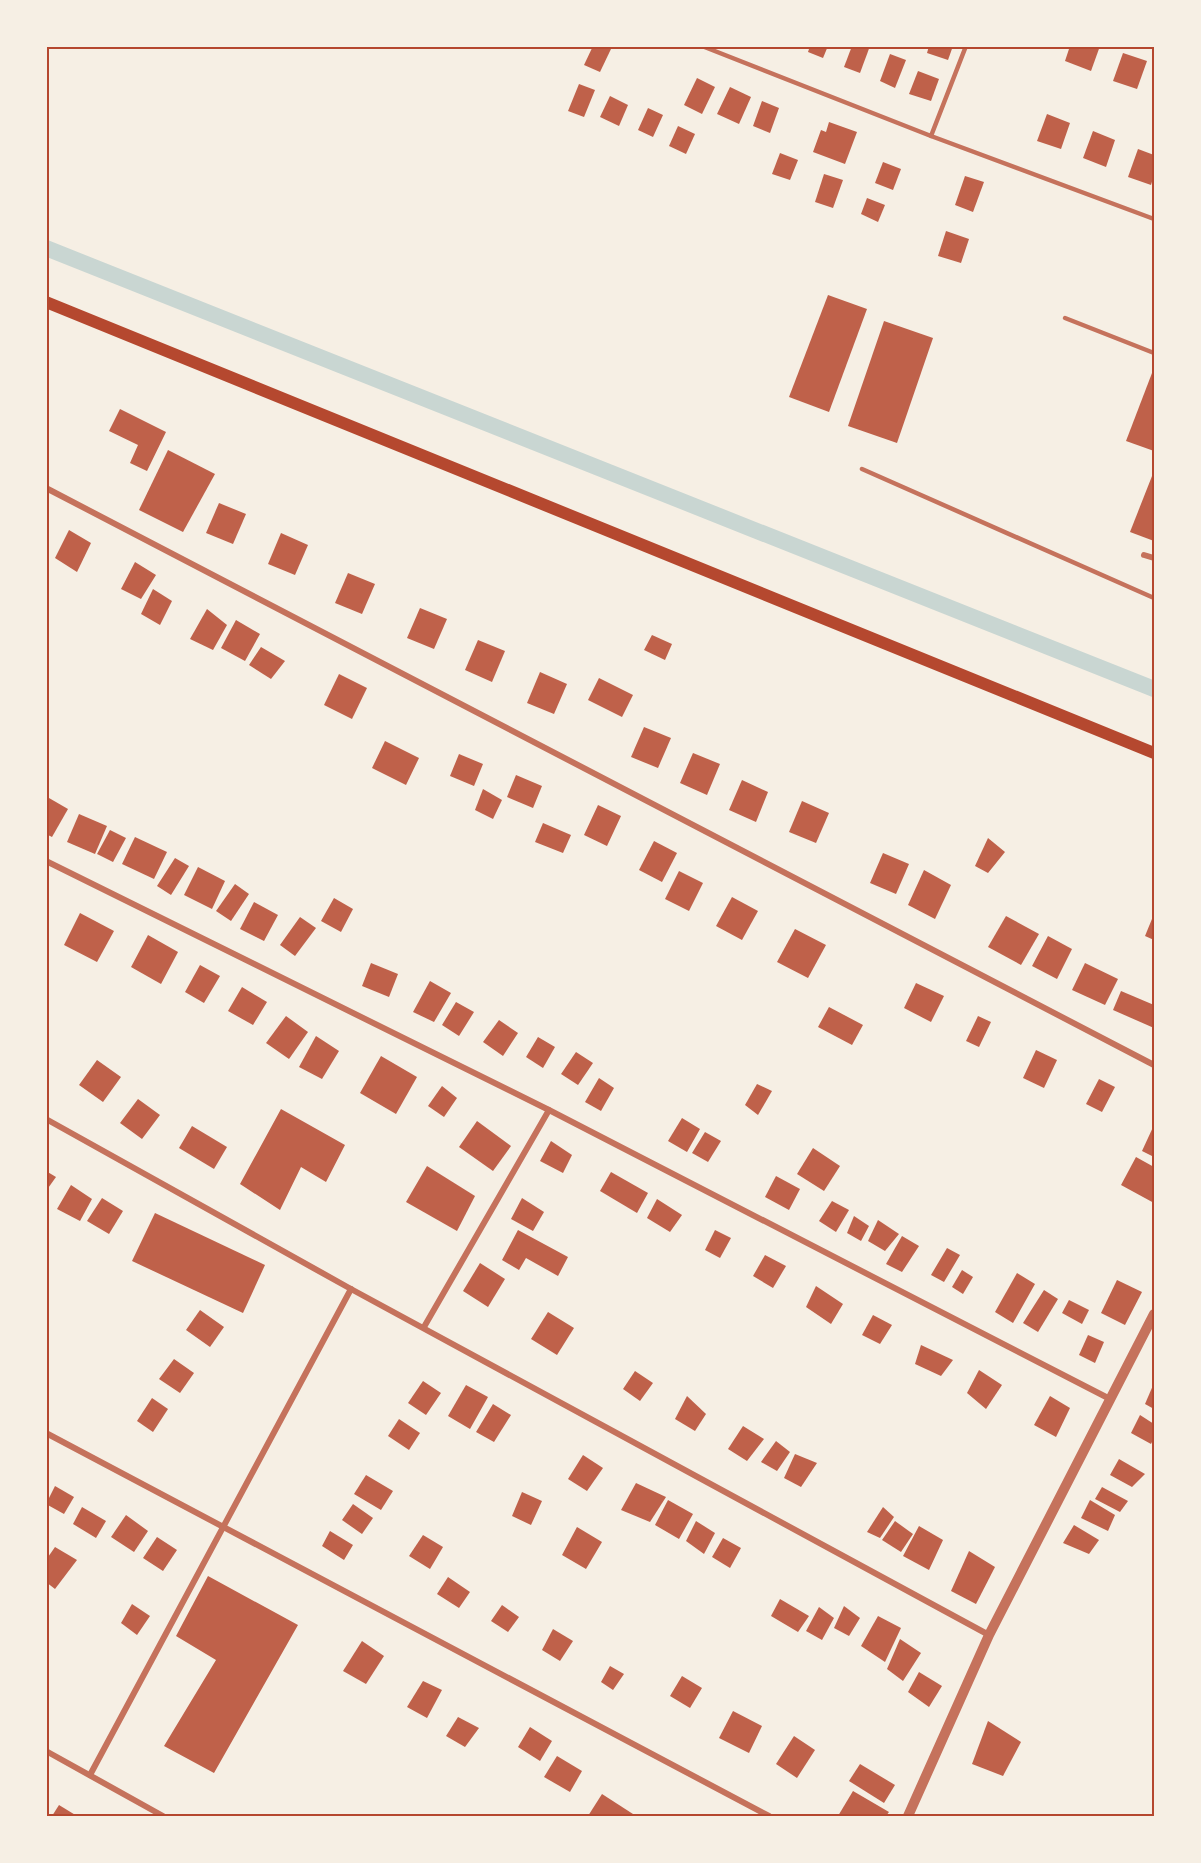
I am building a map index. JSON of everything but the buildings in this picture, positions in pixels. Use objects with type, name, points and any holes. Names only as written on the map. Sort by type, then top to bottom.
[{"type":"main road","points":[[46,302],[1155,753]]},
{"type":"street","points":[[46,488],[1155,1065]]},
{"type":"street","points":[[1144,555],[1155,558]]},
{"type":"street","points":[[46,861],[549,1110],[1110,1399]]},
{"type":"street","points":[[424,1327],[549,1110]]},
{"type":"street","points":[[46,1119],[351,1289],[990,1635]]},
{"type":"street","points":[[90,1775],[221,1527],[351,1289]]},
{"type":"street","points":[[908,1816],[990,1635],[1155,1314]]},
{"type":"street","points":[[46,1433],[769,1816]]},
{"type":"street","points":[[46,1751],[163,1816]]},
{"type":"lane","points":[[702,46],[931,136],[1155,219]]},
{"type":"lane","points":[[931,136],[966,46]]},
{"type":"lane","points":[[1065,318],[1155,353]]},
{"type":"lane","points":[[862,469],[1155,598]]},
{"type":"waterway","points":[[46,248],[1154,689]]}]
